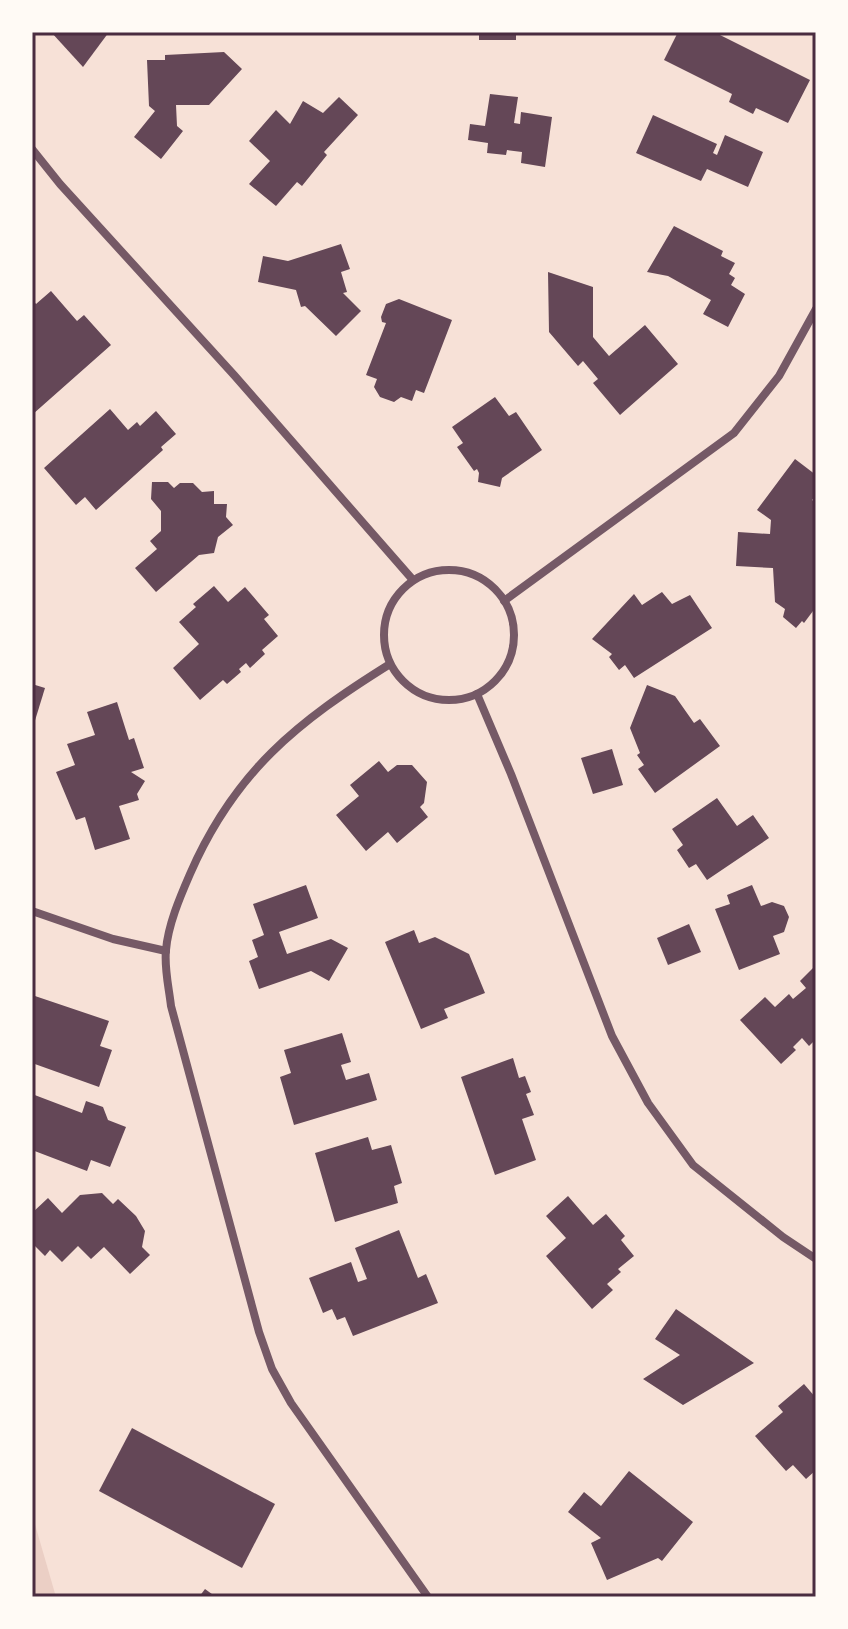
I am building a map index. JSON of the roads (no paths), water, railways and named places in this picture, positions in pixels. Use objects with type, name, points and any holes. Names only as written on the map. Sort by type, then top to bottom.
[{"type":"street","points":[[32,149],[413,580]]},
{"type":"street","points":[[504,601],[734,433],[779,376],[816,309]]},
{"type":"street","points":[[454,571],[474,575],[491,586],[504,601],[512,621],[513,643],[507,664],[495,681],[477,694],[457,700],[437,700],[418,693],[401,680],[390,664],[384,626],[390,607],[413,580],[434,572],[454,571]]},
{"type":"street","points":[[390,664],[307,720],[277,745],[248,776],[199,854],[179,901],[166,951],[171,1006],[259,1332],[272,1369],[291,1403],[428,1597]]},
{"type":"street","points":[[477,694],[612,1036],[648,1103],[693,1165],[783,1237],[816,1259]]},
{"type":"street","points":[[32,911],[113,939],[166,951]]}]
